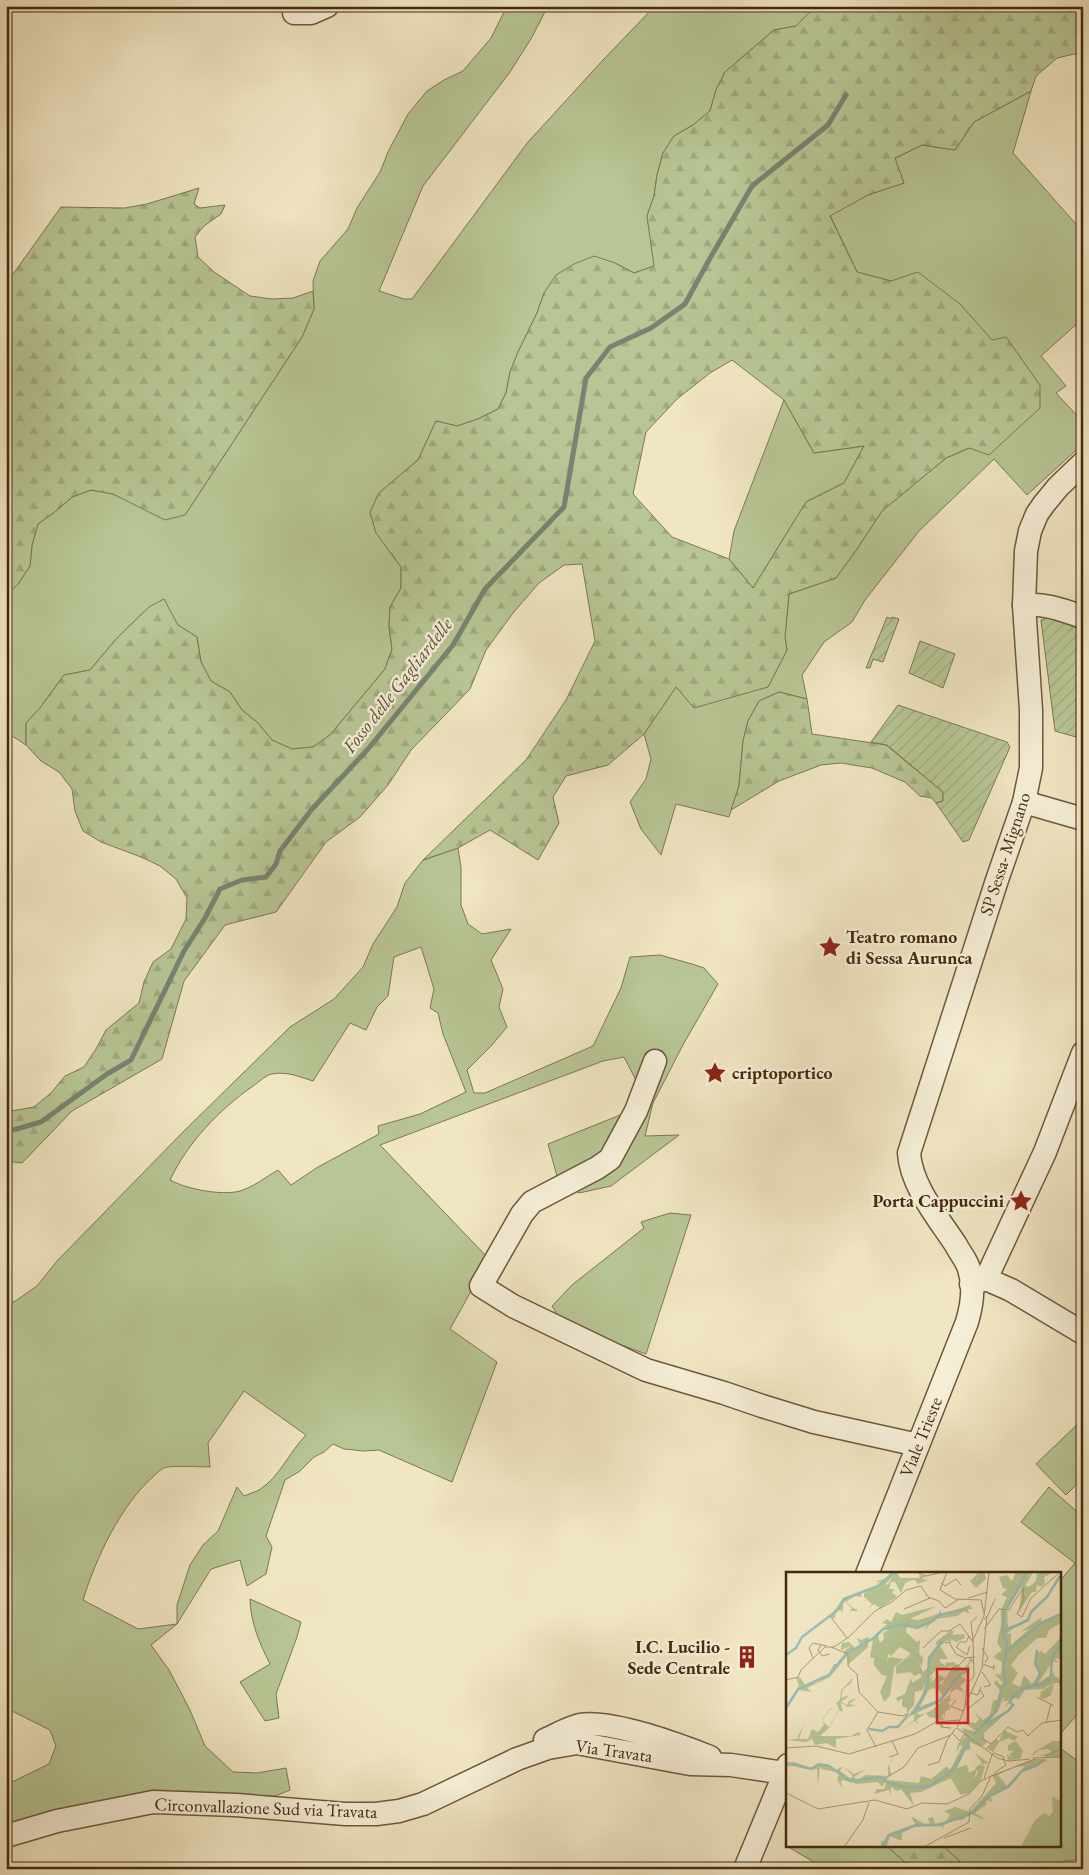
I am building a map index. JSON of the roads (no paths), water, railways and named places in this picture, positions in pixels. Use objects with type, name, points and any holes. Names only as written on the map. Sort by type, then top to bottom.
[{"type":"street","points":[[294,12],[311,12],[327,6]]},
{"type":"street","name":"SP Sessa- Mignano","points":[[976,1287],[968,1264],[917,1184],[910,1163],[910,1153],[997,880],[1024,802],[1031,768],[1032,745],[1024,605],[1026,551],[1032,525],[1052,492],[1083,462]]},
{"type":"street","points":[[1024,605],[1050,606],[1083,617]]},
{"type":"street","points":[[1024,802],[1083,819]]},
{"type":"street","name":"Viale Trieste","points":[[868,1572],[967,1322],[976,1287],[1044,1152],[1083,1053]]},
{"type":"street","points":[[655,1061],[636,1111],[610,1159],[597,1168],[532,1202],[522,1214],[481,1286],[513,1306],[646,1370],[814,1422],[918,1445]]},
{"type":"street","points":[[976,1287],[1011,1290],[1083,1334]]},
{"type":"street","name":"Via Travata","points":[[517,1759],[532,1747],[569,1729],[594,1724],[622,1729],[690,1749],[731,1765],[786,1769]]},
{"type":"street","name":"Circonvallazione Sud via Travata","points":[[6,1836],[57,1821],[153,1802],[236,1805],[345,1814],[376,1814],[399,1811],[423,1804],[517,1759]]},
{"type":"street","points":[[745,1869],[786,1769]]},
{"type":"waterway","name":"Fosso delle Gagliardelle","points":[[6,1132],[41,1122],[107,1074],[131,1060],[184,951],[205,918],[220,889],[242,880],[266,877],[276,864],[280,851],[312,809],[368,749],[453,645],[485,589],[564,507],[586,378],[610,347],[651,328],[685,304],[752,186],[828,125],[846,95]]},
{"type":"place","name":"Teatro romano di Sessa Aurunca","points":[[830,947]]},
{"type":"place","name":"criptoportico","points":[[715,1073]]},
{"type":"place","name":"Porta Cappuccini","points":[[1021,1201]]},
{"type":"place","name":"I.C. Lucilio - Sede Centrale","points":[[747,1657]]}]
